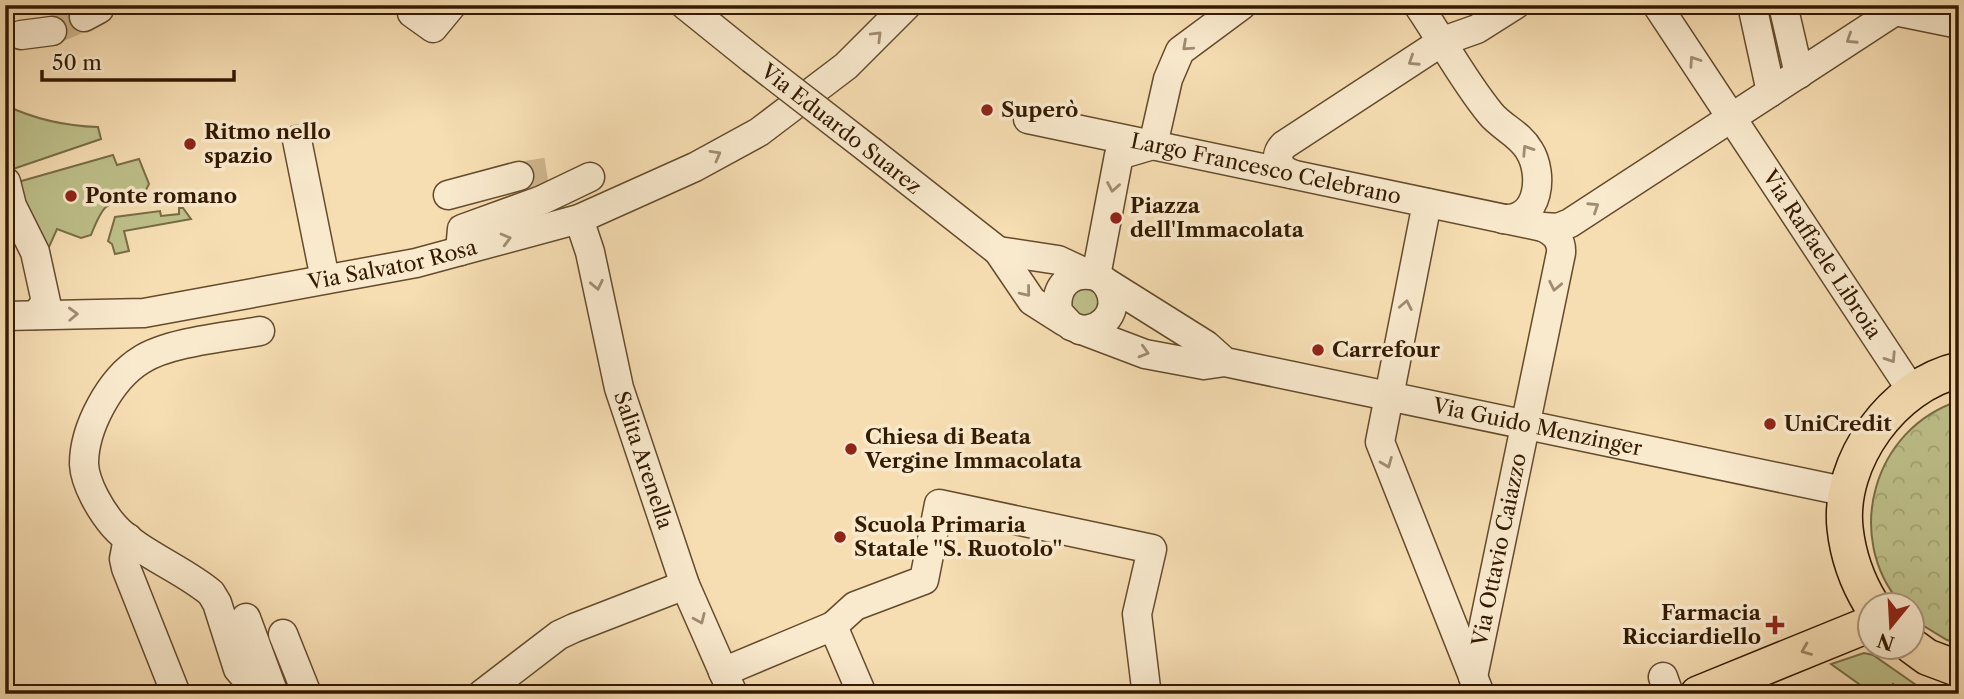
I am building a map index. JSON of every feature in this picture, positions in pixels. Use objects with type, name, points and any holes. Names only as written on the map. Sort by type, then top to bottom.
[{"type":"main road","points":[[1864,590],[1852,566],[1845,526],[1848,492],[1862,449],[1883,417],[1912,391],[1947,373],[1959,370]]},
{"type":"main road","points":[[1698,694],[1856,630]]},
{"type":"main road","points":[[1926,656],[1959,669]]},
{"type":"street","points":[[412,13],[433,28],[452,5]]},
{"type":"street","name":"Via Eduardo Suarez","points":[[685,5],[998,251]]},
{"type":"street","name":"Via Salvator Rosa","points":[[5,316],[144,313],[416,263],[579,219],[695,167],[759,132],[846,66],[907,5]]},
{"type":"street","points":[[1096,277],[1119,155],[1153,145],[1175,59],[1187,45],[1242,5]]},
{"type":"street","points":[[1418,5],[1489,111],[1522,141],[1533,157],[1538,178],[1531,206],[1516,218],[1503,219]]},
{"type":"street","points":[[1292,174],[1282,169],[1278,160],[1279,151],[1284,145],[1443,41],[1477,29],[1515,5]]},
{"type":"street","name":"Via Raffaele Libroia","points":[[1657,5],[1912,391]]},
{"type":"street","points":[[1752,5],[1771,92]]},
{"type":"street","points":[[1783,5],[1799,74]]},
{"type":"street","points":[[1731,118],[1895,11],[1959,24]]},
{"type":"street","points":[[21,36],[52,31]]},
{"type":"street","name":"Largo Francesco Celebrano","points":[[1028,119],[1503,219],[1558,228],[1570,223],[1731,118]]},
{"type":"street","points":[[297,140],[325,279]]},
{"type":"street","points":[[460,251],[462,229],[542,200],[590,177],[569,167],[556,170]]},
{"type":"street","points":[[448,195],[519,176]]},
{"type":"street","points":[[6,182],[12,206],[35,252],[44,290],[46,302],[36,315]]},
{"type":"street","points":[[1427,203],[1381,431],[1381,447],[1477,685]]},
{"type":"street","name":"Salita Arenella","points":[[579,219],[590,252],[619,388],[685,585],[728,683]]},
{"type":"street","name":"Via Ottavio Caiazzo","points":[[1477,685],[1561,253],[1562,245],[1558,238],[1543,227]]},
{"type":"street","points":[[998,251],[1058,260],[1096,277],[1206,345],[1225,362]]},
{"type":"street","points":[[998,251],[1032,301],[1072,326],[1146,354],[1204,365],[1225,362]]},
{"type":"street","points":[[1096,277],[1113,296],[1111,314],[1099,327],[1072,326],[1058,312],[1058,292],[1071,278],[1096,277]]},
{"type":"street","points":[[260,331],[157,352],[141,359],[120,376],[105,396],[86,450],[85,473],[110,521],[128,538],[211,593],[217,603],[239,670],[246,678],[273,694]]},
{"type":"street","name":"Via Guido Menzinger","points":[[1225,362],[1848,492]]},
{"type":"street","points":[[728,683],[833,626],[855,606],[924,580],[939,504],[1152,549],[1138,614],[1146,688],[1143,694]]},
{"type":"street","points":[[128,538],[124,559],[126,568],[176,694]]},
{"type":"street","points":[[482,694],[559,635],[685,585]]},
{"type":"street","points":[[246,618],[273,694]]},
{"type":"street","points":[[833,626],[862,694]]},
{"type":"street","points":[[284,634],[307,694]]},
{"type":"green space","points":[[5,105],[50,121],[98,127],[101,139],[13,169],[5,155]]},
{"type":"green space","points":[[113,155],[117,165],[139,159],[149,184],[143,196],[109,205],[100,215],[91,235],[81,238],[57,229],[49,247],[40,250],[18,182]]},
{"type":"green space","points":[[179,208],[183,208],[191,219],[124,231],[129,251],[115,254],[108,241],[115,217],[160,211],[161,216],[179,214]]},
{"type":"green space","points":[[1085,279],[1107,303],[1083,324],[1063,297]]},
{"type":"green space","points":[[1959,401],[1959,643],[1947,640],[1926,627],[1926,590],[1892,590],[1883,577],[1873,548],[1871,517],[1876,488],[1888,459],[1905,435],[1929,415]]},
{"type":"green space","points":[[1856,656],[1856,660],[1880,660],[1929,694],[1907,694],[1893,684],[1886,694],[1873,694],[1831,664]]},
{"type":"tunnel","points":[[52,31],[84,17]]},
{"type":"tunnel","points":[[519,176],[556,170]]},
{"type":"place","name":"Superò","points":[[987,110]]},
{"type":"place","name":"Ritmo nello spazio","points":[[190,144]]},
{"type":"place","name":"Ponte romano","points":[[71,196]]},
{"type":"place","name":"Piazza dell'Immacolata","points":[[1116,218]]},
{"type":"place","name":"Carrefour","points":[[1318,350]]},
{"type":"place","name":"UniCredit","points":[[1770,424]]},
{"type":"place","name":"Chiesa di Beata Vergine Immacolata","points":[[851,449]]},
{"type":"place","name":"Scuola Primaria Statale ''S. Ruotolo''","points":[[840,537]]},
{"type":"place","name":"Farmacia Ricciardiello","points":[[1775,625]]}]
